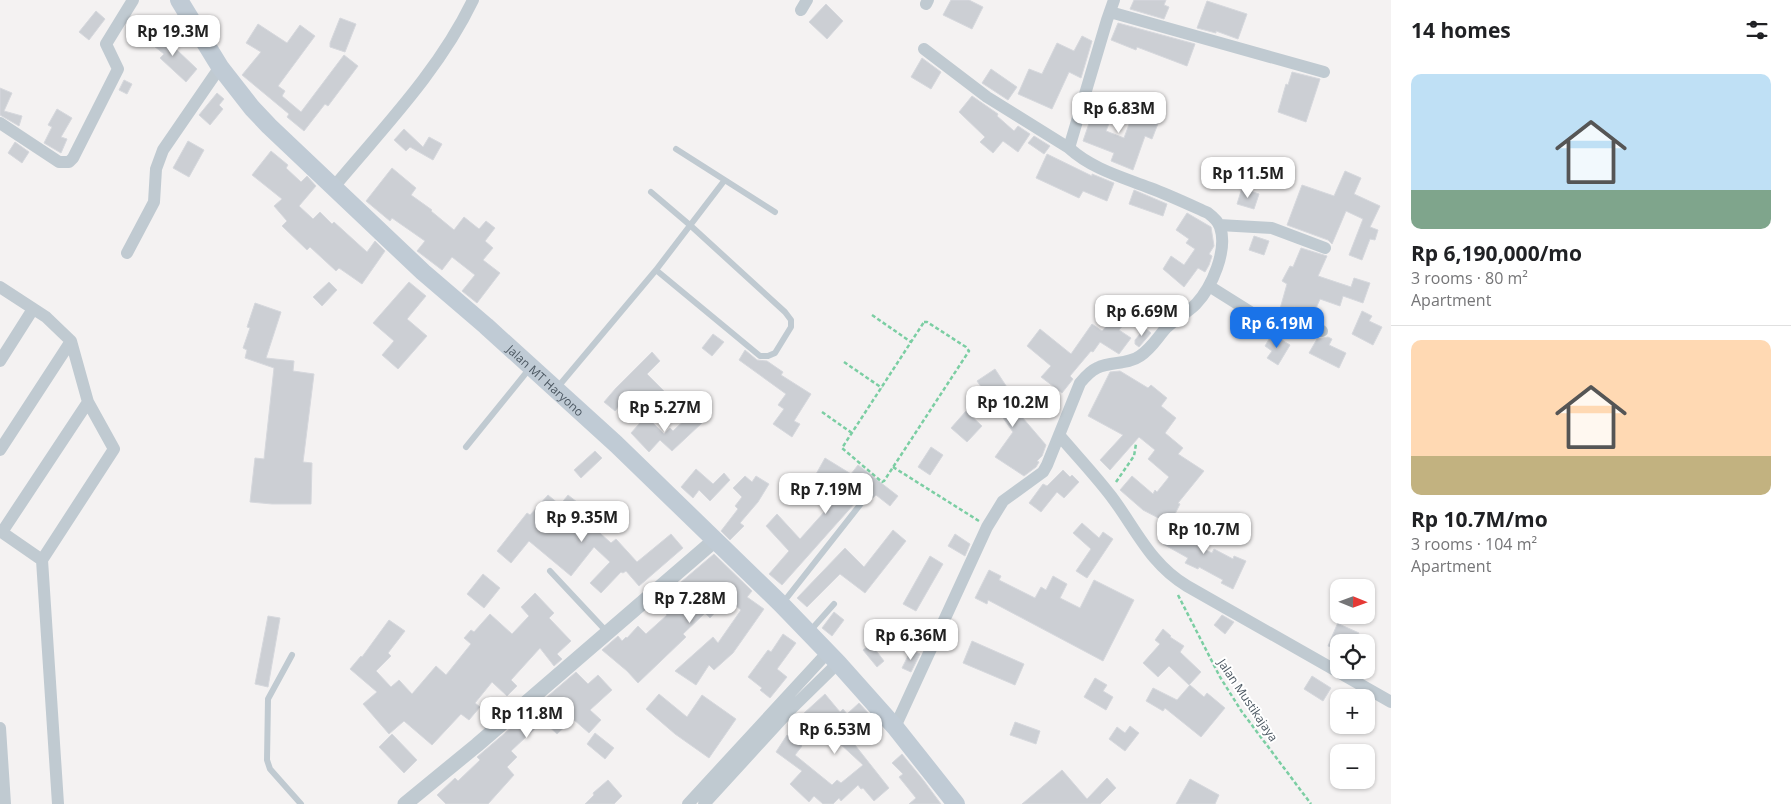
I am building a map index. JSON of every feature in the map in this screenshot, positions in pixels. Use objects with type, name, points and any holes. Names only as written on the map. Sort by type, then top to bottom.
[{"type":"main road","name":"Jalan MT Haryono","points":[[179,0],[220,67],[252,108],[269,126],[422,272],[486,326],[648,474],[781,604],[833,657],[895,728],[956,804]]},
{"type":"street","points":[[0,123],[59,162],[65,164],[69,162],[73,158],[118,69],[106,44],[132,0]]},
{"type":"street","points":[[333,188],[430,72],[473,0]]},
{"type":"street","points":[[1069,148],[1112,6],[1324,72]]},
{"type":"street","points":[[895,728],[987,527],[1003,501],[1043,472],[1048,465],[1076,390],[1088,374],[1097,368],[1126,362],[1139,357],[1152,347],[1167,328],[1196,303],[1209,286],[1215,273],[1222,242],[1220,225],[1208,212],[1100,169],[1080,158],[1069,148],[987,97],[924,49]]},
{"type":"street","points":[[128,253],[154,202],[156,168],[163,150],[220,67]]},
{"type":"street","points":[[1220,225],[1272,228],[1325,248]]},
{"type":"street","points":[[1209,286],[1271,325],[1288,330],[1322,332]]},
{"type":"street","points":[[0,287],[46,318],[71,341],[88,402],[114,449],[42,560],[58,804]]},
{"type":"street","points":[[0,361],[33,309]]},
{"type":"street","points":[[0,450],[71,341]]},
{"type":"street","points":[[42,560],[1,532],[88,402]]},
{"type":"street","points":[[1058,435],[1111,496],[1152,556],[1166,572],[1187,586],[1391,702]]},
{"type":"street","points":[[405,804],[477,745],[715,540]]},
{"type":"street","points":[[688,804],[833,657]]},
{"type":"street","points":[[704,804],[791,710],[833,657]]},
{"type":"street","points":[[0,728],[5,804]]},
{"type":"lane","points":[[676,149],[775,212]]},
{"type":"lane","points":[[556,389],[692,226],[724,181]]},
{"type":"lane","points":[[652,192],[692,226],[789,316],[792,327],[775,353],[768,356],[760,356],[656,270]]},
{"type":"lane","points":[[466,447],[530,367]]},
{"type":"lane","points":[[781,604],[863,501]]},
{"type":"lane","points":[[550,571],[607,632]]},
{"type":"lane","points":[[809,632],[834,604]]},
{"type":"lane","points":[[292,655],[268,699],[267,760],[270,770],[301,804]]},
{"type":"path","points":[[872,315],[911,342]]},
{"type":"path","points":[[924,322],[926,322],[966,347],[969,351],[884,481],[880,482],[842,450],[911,342],[924,322]]},
{"type":"path","points":[[844,362],[882,388]]},
{"type":"path","points":[[822,412],[852,433]]},
{"type":"path","points":[[1111,496],[1116,480],[1134,456],[1136,444]]},
{"type":"path","points":[[893,467],[987,527]]},
{"type":"path","name":"Jalan Mustikajaya","points":[[1166,572],[1220,677],[1242,712],[1311,804]]},
{"type":"building","points":[[951,0],[969,0],[983,7],[972,29],[943,15]]},
{"type":"building","points":[[1134,0],[1166,0],[1164,5],[1169,7],[1164,19],[1130,9]]},
{"type":"building","points":[[1207,1],[1247,14],[1238,39],[1216,31],[1216,33],[1197,28]]},
{"type":"building","points":[[826,4],[843,21],[827,39],[809,22]]},
{"type":"building","points":[[96,11],[105,19],[89,40],[79,32]]},
{"type":"building","points":[[340,18],[356,24],[345,52],[330,47]]},
{"type":"building","points":[[1118,23],[1195,44],[1187,66],[1137,47],[1136,50],[1111,40]]},
{"type":"building","points":[[258,24],[287,43],[300,25],[315,36],[278,86],[285,91],[282,96],[301,112],[344,55],[358,66],[328,106],[325,104],[304,131],[287,117],[289,114],[242,75],[261,52],[246,43]]},
{"type":"building","points":[[157,31],[197,69],[186,82],[160,58],[164,54],[149,42]]},
{"type":"building","points":[[1082,36],[1092,41],[1081,78],[1069,72],[1052,109],[1018,94],[1029,69],[1042,74],[1057,43],[1074,51]]},
{"type":"building","points":[[922,58],[941,72],[931,89],[911,77]]},
{"type":"building","points":[[991,69],[1017,87],[1008,100],[982,83]]},
{"type":"building","points":[[1292,72],[1320,79],[1306,122],[1278,112],[1286,84],[1288,85]]},
{"type":"building","points":[[124,80],[132,84],[127,94],[119,90]]},
{"type":"building","points":[[0,88],[12,93],[4,111],[22,116],[19,126],[0,115]]},
{"type":"building","points":[[217,93],[224,99],[219,105],[223,109],[210,125],[199,115]]},
{"type":"building","points":[[972,96],[998,114],[997,116],[1014,131],[1018,126],[1030,134],[1018,152],[1003,141],[993,153],[980,142],[985,137],[959,112]]},
{"type":"building","points":[[1097,100],[1116,106],[1106,131],[1124,138],[1134,111],[1159,121],[1152,139],[1145,136],[1133,170],[1111,161],[1114,153],[1083,141]]},
{"type":"building","points":[[57,109],[72,118],[61,137],[67,139],[61,153],[44,143],[52,127],[48,125]]},
{"type":"building","points":[[404,129],[423,147],[429,137],[442,144],[433,160],[410,147],[406,151],[394,140]]},
{"type":"building","points":[[1034,136],[1050,146],[1044,154],[1028,143]]},
{"type":"building","points":[[188,141],[204,150],[189,177],[173,168]]},
{"type":"building","points":[[15,142],[29,152],[22,163],[8,153]]},
{"type":"building","points":[[271,151],[288,165],[286,168],[301,182],[307,176],[316,186],[299,206],[313,219],[320,212],[367,252],[375,241],[385,251],[362,284],[339,268],[336,271],[310,247],[307,250],[282,226],[287,221],[274,206],[282,199],[252,175]]},
{"type":"building","points":[[1047,154],[1092,176],[1092,174],[1114,183],[1107,201],[1083,191],[1079,198],[1036,178]]},
{"type":"building","points":[[392,168],[416,188],[411,195],[432,210],[454,230],[464,217],[479,229],[486,221],[495,228],[485,241],[493,248],[483,260],[500,273],[477,303],[462,291],[475,275],[452,257],[442,270],[417,251],[425,241],[392,218],[390,221],[366,201]]},
{"type":"building","points":[[1345,171],[1361,178],[1354,194],[1380,206],[1370,227],[1378,230],[1375,240],[1370,239],[1362,260],[1349,255],[1363,219],[1346,211],[1332,244],[1328,240],[1287,225],[1302,185],[1334,196]]},
{"type":"building","points":[[1242,188],[1259,194],[1254,209],[1237,204]]},
{"type":"building","points":[[1134,190],[1167,204],[1163,216],[1129,204]]},
{"type":"building","points":[[1187,213],[1211,227],[1214,246],[1209,254],[1212,256],[1205,272],[1198,268],[1184,287],[1163,269],[1171,256],[1184,265],[1195,249],[1186,243],[1189,239],[1176,230]]},
{"type":"building","points":[[1254,236],[1269,241],[1264,255],[1249,250]]},
{"type":"building","points":[[1301,248],[1327,256],[1318,276],[1351,287],[1354,278],[1370,283],[1363,303],[1343,296],[1340,306],[1320,299],[1313,315],[1294,307],[1291,320],[1278,316],[1287,284],[1282,281],[1290,266],[1293,267]]},
{"type":"building","points":[[329,282],[337,290],[322,306],[313,297]]},
{"type":"building","points":[[409,282],[426,296],[407,319],[427,336],[398,369],[382,355],[394,341],[373,323]]},
{"type":"building","points":[[255,303],[281,312],[266,358],[294,361],[293,371],[314,374],[303,462],[312,463],[311,504],[250,502],[255,458],[264,459],[274,368],[245,358],[247,350],[243,348],[250,328],[247,327]]},
{"type":"building","points":[[1362,311],[1372,316],[1369,321],[1382,327],[1373,345],[1352,334]]},
{"type":"building","points":[[1116,316],[1124,324],[1119,330],[1131,338],[1119,354],[1100,342],[1070,376],[1073,379],[1062,393],[1041,377],[1051,366],[1027,346],[1040,329],[1071,354],[1092,324],[1102,331]]},
{"type":"building","points":[[1145,328],[1151,333],[1139,347],[1135,344],[1135,340]]},
{"type":"building","points":[[713,334],[724,342],[712,356],[702,348]]},
{"type":"building","points":[[1272,334],[1290,345],[1278,365],[1267,358],[1272,351],[1265,346]]},
{"type":"building","points":[[1328,337],[1332,339],[1329,345],[1346,353],[1339,368],[1309,353],[1317,339]]},
{"type":"building","points":[[745,350],[757,360],[767,361],[783,372],[781,375],[811,394],[794,421],[800,424],[792,437],[773,424],[784,409],[778,405],[786,394],[739,360]]},
{"type":"building","points":[[652,352],[660,361],[647,374],[665,392],[639,419],[622,402],[615,411],[604,402]]},
{"type":"building","points":[[995,369],[1020,407],[1016,410],[1046,445],[1042,456],[1037,461],[1039,462],[1036,467],[1024,476],[995,457],[1013,432],[977,381]]},
{"type":"building","points":[[1120,371],[1148,388],[1151,385],[1167,398],[1161,406],[1176,418],[1165,433],[1183,448],[1178,454],[1204,471],[1178,503],[1180,504],[1170,524],[1143,510],[1120,490],[1132,476],[1153,494],[1155,490],[1157,492],[1169,477],[1148,459],[1155,450],[1139,437],[1110,470],[1100,460],[1123,435],[1088,416],[1110,372]]},
{"type":"building","points":[[966,411],[982,426],[967,442],[951,428]]},
{"type":"building","points":[[693,412],[703,422],[672,451],[660,440],[649,452],[631,433],[646,416],[664,434],[670,428],[673,431]]},
{"type":"building","points":[[931,447],[943,455],[930,475],[918,467]]},
{"type":"building","points":[[595,451],[602,458],[581,478],[574,470]]},
{"type":"building","points":[[825,458],[851,474],[858,465],[898,496],[890,506],[876,495],[871,500],[863,494],[782,585],[769,574],[789,551],[766,526],[777,514],[800,539],[842,492],[815,476]]},
{"type":"building","points":[[696,469],[713,484],[724,473],[730,480],[710,501],[699,490],[693,498],[681,487]]},
{"type":"building","points":[[1063,470],[1079,482],[1064,498],[1057,492],[1041,512],[1029,503],[1043,484],[1047,486]]},
{"type":"building","points":[[745,476],[752,482],[756,476],[769,484],[758,502],[740,523],[744,526],[730,540],[721,531],[738,509],[735,506],[742,497],[733,488]]},
{"type":"building","points":[[548,495],[560,505],[568,495],[596,517],[590,524],[611,543],[616,539],[637,562],[671,534],[683,548],[639,586],[626,571],[621,572],[601,593],[590,583],[610,562],[594,547],[571,576],[529,541],[511,563],[497,551],[527,513],[530,515]]},
{"type":"building","points":[[1178,518],[1196,529],[1189,542],[1212,553],[1214,549],[1233,559],[1234,556],[1246,561],[1233,589],[1221,583],[1223,580],[1199,567],[1198,569],[1185,563],[1188,558],[1163,544]]},
{"type":"building","points":[[1082,523],[1099,538],[1103,532],[1113,539],[1087,578],[1076,571],[1091,549],[1073,533]]},
{"type":"building","points":[[893,530],[906,541],[865,593],[840,574],[807,607],[797,598],[845,548],[864,567]]},
{"type":"building","points":[[955,534],[970,544],[965,556],[948,546]]},
{"type":"building","points":[[714,554],[752,591],[747,597],[764,609],[733,653],[714,670],[709,665],[696,685],[675,671],[713,637],[718,643],[741,610],[727,599],[710,618],[705,613],[683,634],[686,637],[638,683],[602,650],[618,636],[622,641],[627,638],[638,626],[646,634],[667,615],[661,608],[678,592],[674,588]]},
{"type":"building","points":[[930,556],[943,564],[916,611],[903,604]]},
{"type":"building","points":[[989,570],[1001,576],[999,580],[1035,598],[1041,587],[1046,590],[1053,576],[1067,584],[1060,598],[1080,608],[1094,580],[1134,600],[1103,661],[988,600],[987,604],[975,598]]},
{"type":"building","points":[[483,574],[500,588],[484,608],[467,594]]},
{"type":"building","points":[[535,593],[554,613],[549,618],[571,641],[557,654],[562,659],[554,666],[540,648],[511,680],[517,686],[507,696],[492,682],[475,703],[480,707],[469,720],[461,714],[432,745],[404,721],[389,734],[363,704],[377,692],[350,669],[362,657],[389,620],[405,631],[388,653],[391,656],[376,671],[391,687],[399,680],[412,694],[436,666],[446,675],[471,644],[464,638],[471,630],[474,632],[490,614],[512,634],[529,616],[521,607]]},
{"type":"building","points":[[834,612],[844,620],[832,636],[822,628]]},
{"type":"building","points":[[1222,615],[1234,622],[1225,634],[1214,625]]},
{"type":"building","points":[[268,616],[280,618],[268,687],[255,684]]},
{"type":"building","points":[[1337,624],[1359,633],[1359,634],[1333,634]]},
{"type":"building","points":[[1163,629],[1170,637],[1184,646],[1180,652],[1201,672],[1189,685],[1169,666],[1158,677],[1143,663],[1160,644],[1155,640]]},
{"type":"building","points":[[783,634],[796,643],[777,669],[787,677],[770,698],[760,690],[762,688],[748,677],[768,650],[771,652]]},
{"type":"building","points":[[972,641],[1024,664],[1015,685],[963,663]]},
{"type":"building","points":[[871,644],[884,661],[877,667],[863,650]]},
{"type":"building","points":[[911,650],[920,654],[911,672],[902,668]]},
{"type":"building","points":[[576,672],[588,684],[598,675],[612,690],[590,710],[601,720],[589,733],[573,719],[557,734],[543,721],[511,751],[517,757],[507,767],[514,775],[488,804],[446,804],[437,795],[455,778],[458,781],[480,760],[477,757]]},
{"type":"building","points":[[1312,676],[1331,688],[1323,701],[1304,689]]},
{"type":"building","points":[[1095,678],[1107,685],[1103,691],[1113,697],[1106,710],[1084,697]]},
{"type":"building","points":[[1190,685],[1204,697],[1207,693],[1225,708],[1201,737],[1165,708],[1163,711],[1146,701],[1153,688],[1177,700]]},
{"type":"building","points":[[659,694],[687,717],[702,695],[736,719],[709,758],[675,734],[646,709]]},
{"type":"building","points":[[825,694],[840,712],[843,709],[847,714],[859,703],[882,728],[873,737],[870,734],[868,737],[850,717],[840,726],[889,788],[874,801],[858,785],[841,801],[839,798],[833,804],[823,804],[814,796],[809,802],[790,784],[802,771],[776,752],[787,735],[802,746],[795,755],[832,785],[837,780],[841,783],[863,765],[837,741],[833,744],[803,714]]},
{"type":"building","points":[[1015,722],[1040,731],[1036,744],[1010,735]]},
{"type":"building","points":[[1130,726],[1139,733],[1125,751],[1109,739],[1117,727],[1125,733]]},
{"type":"building","points":[[595,733],[614,748],[605,759],[587,744]]},
{"type":"building","points":[[392,734],[417,760],[404,773],[379,747]]},
{"type":"building","points":[[902,754],[941,804],[909,804],[916,798],[899,777],[903,774],[892,763]]},
{"type":"building","points":[[1062,770],[1087,799],[1107,778],[1116,788],[1100,804],[1022,804]]},
{"type":"building","points":[[1190,779],[1219,795],[1215,804],[1176,804]]},
{"type":"building","points":[[608,780],[622,796],[614,804],[585,804],[594,795],[593,793]]}]
